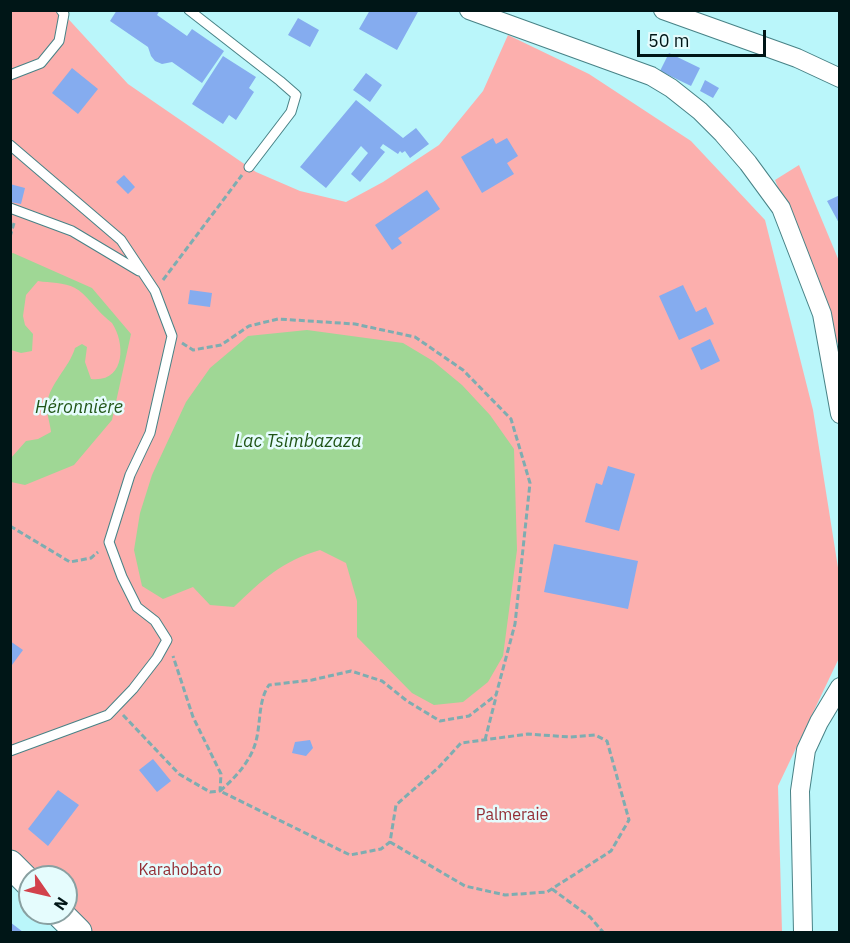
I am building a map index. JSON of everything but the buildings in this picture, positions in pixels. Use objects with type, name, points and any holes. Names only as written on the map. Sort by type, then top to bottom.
[{"type":"street","points":[[469,10],[651,76],[671,88],[700,111],[723,134],[781,208],[822,314],[840,414]]},
{"type":"street","points":[[663,10],[797,58],[840,78]]},
{"type":"street","points":[[803,933],[800,791],[806,750],[819,722],[840,687]]},
{"type":"lane","points":[[10,75],[41,63],[59,41],[64,14],[61,10]]},
{"type":"lane","points":[[196,12],[296,95],[291,112],[249,167]]},
{"type":"lane","points":[[10,145],[120,240],[155,291],[172,336],[150,433],[130,475],[109,542],[122,578],[137,607],[155,621],[167,640],[157,658],[108,715],[10,751]]},
{"type":"lane","points":[[10,208],[72,231],[143,274]]},
{"type":"path","points":[[155,291],[249,167]]},
{"type":"path","points":[[172,336],[193,350],[222,345],[249,326],[278,319],[355,324],[415,337],[463,370],[511,419],[530,483],[515,624],[485,741]]},
{"type":"path","points":[[10,526],[70,562],[91,558],[109,542]]},
{"type":"path","points":[[167,640],[193,717],[220,774],[220,791]]},
{"type":"path","points":[[220,791],[233,779],[249,758],[256,740],[264,692],[269,685],[312,680],[351,671],[382,681],[407,701],[440,721],[469,716],[496,695]]},
{"type":"path","points":[[115,708],[179,774],[210,792],[220,791],[350,855],[381,849],[390,842],[396,805],[439,767],[461,743],[528,734],[570,737],[595,735],[608,741],[629,820],[612,851],[547,892],[505,894],[465,886],[390,842]]},
{"type":"path","points":[[552,889],[590,917],[603,933]]},
{"type":"green space","points":[[11,11],[61,11],[128,84],[256,172],[300,191],[346,202],[383,182],[439,145],[483,91],[508,35],[589,74],[691,141],[765,220],[813,410],[839,574],[839,658],[778,786],[782,932],[81,932],[75,925],[78,925],[78,865],[18,865],[11,858]]},
{"type":"green space","points":[[799,165],[839,261],[839,348],[826,308],[775,180]]},
{"type":"water","name":"Héronnière","points":[[13,253],[92,288],[131,334],[112,420],[74,465],[25,485],[11,482],[11,458],[26,441],[38,439],[51,432],[47,404],[51,390],[75,348],[82,344],[87,347],[85,362],[91,379],[102,379],[111,375],[120,360],[120,351],[117,332],[112,323],[83,294],[66,285],[38,281],[26,295],[23,316],[25,325],[33,334],[32,351],[21,353],[11,350],[10,254]]},
{"type":"water","name":"Lac Tsimbazaza","points":[[307,330],[403,343],[433,361],[462,385],[490,415],[514,449],[517,550],[503,656],[488,682],[463,702],[434,705],[412,693],[357,637],[357,601],[346,563],[320,550],[294,560],[273,572],[234,607],[210,605],[193,587],[163,599],[142,586],[134,550],[140,513],[152,475],[186,402],[210,368],[248,336]]},
{"type":"park label","name":"Palmeraie","points":[[512,815]]},
{"type":"park label","name":"Karahobato","points":[[180,870]]}]
